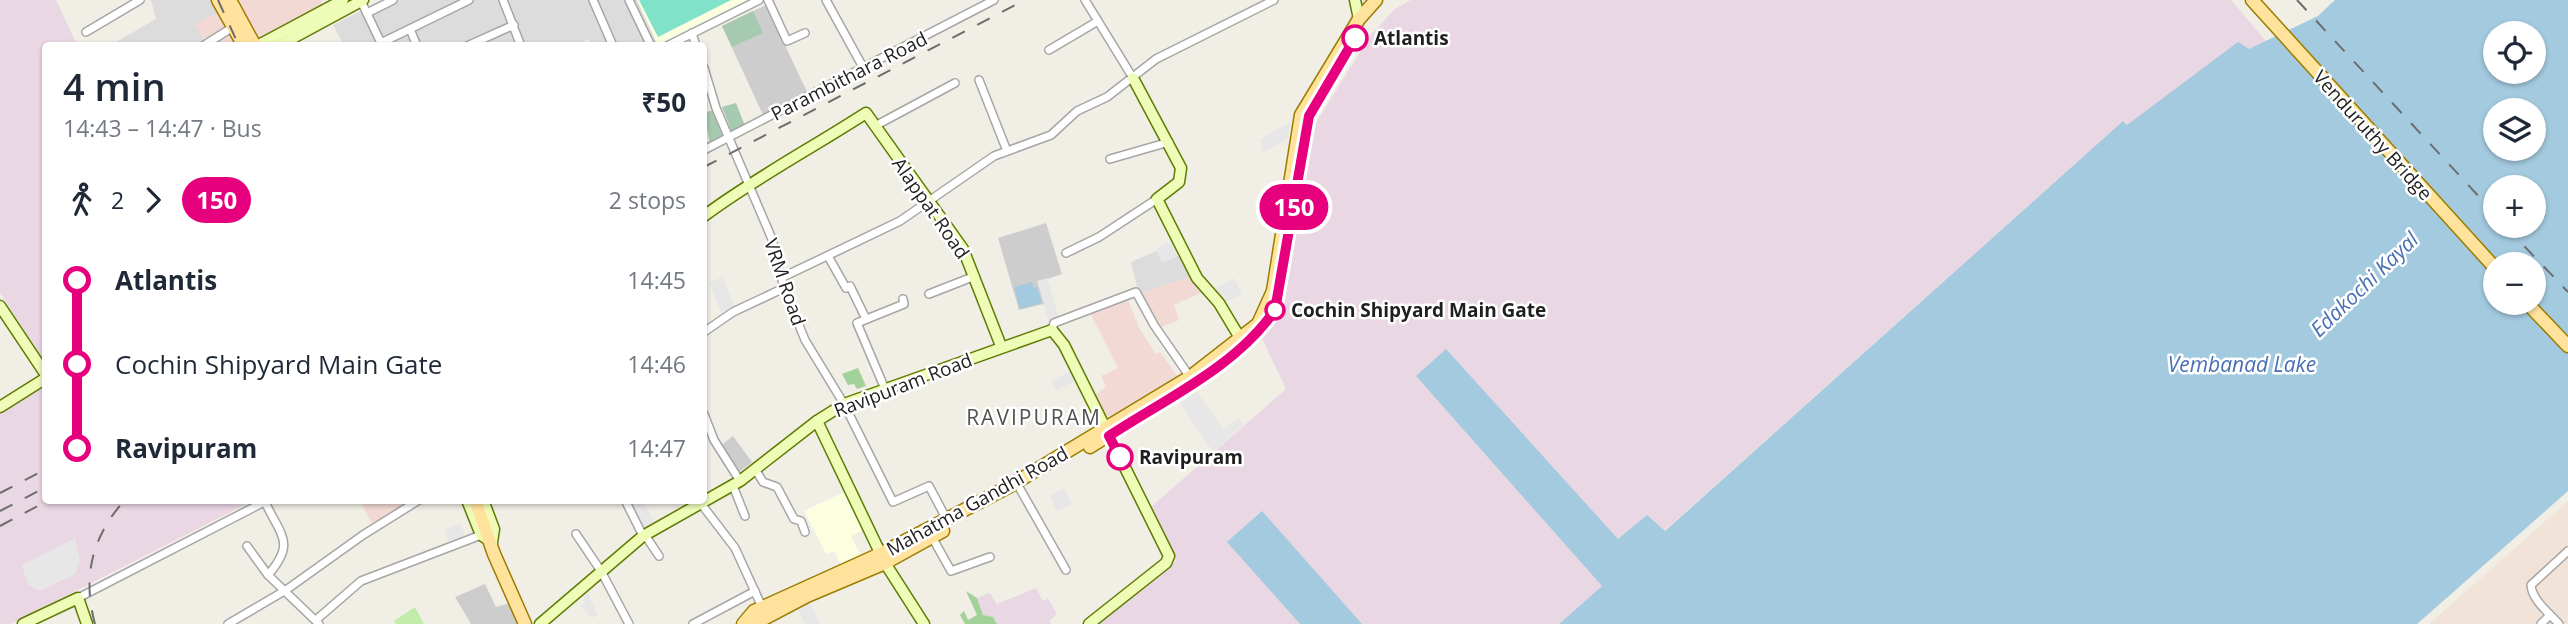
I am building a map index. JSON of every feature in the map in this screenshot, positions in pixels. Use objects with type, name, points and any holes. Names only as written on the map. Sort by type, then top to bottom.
[{"type":"main road","points":[[218,0],[242,42]]},
{"type":"main road","name":"Mahatma Gandhi Road","points":[[743,624],[759,619],[932,537],[1020,489],[1241,348],[1262,329],[1272,308],[1309,116],[1362,20],[1376,0]]},
{"type":"main road","name":"Mahatma Gandhi Road","points":[[1362,20],[1387,0]]},
{"type":"main road","name":"Venduruthy Bridge","points":[[2252,0],[2483,255]]},
{"type":"main road","points":[[234,1],[254,42]]},
{"type":"main road","name":"Mahatma Gandhi Road","points":[[883,559],[947,520],[1107,433],[1190,377],[1258,324],[1272,308]]},
{"type":"main road","points":[[2538,315],[2568,346]]},
{"type":"main road","points":[[476,504],[486,539],[525,624]]},
{"type":"main road","points":[[486,539],[500,551],[532,624]]},
{"type":"street","points":[[86,32],[140,0]]},
{"type":"street","points":[[264,42],[336,5],[362,0],[381,42]]},
{"type":"street","points":[[367,13],[393,0]]},
{"type":"street","points":[[386,42],[469,0]]},
{"type":"street","points":[[503,0],[520,42]]},
{"type":"street","points":[[593,0],[611,42]]},
{"type":"street","points":[[629,0],[649,42]]},
{"type":"street","points":[[675,42],[759,0]]},
{"type":"street","points":[[768,0],[787,41],[805,33]]},
{"type":"street","points":[[826,0],[864,69]]},
{"type":"street","name":"Parambithara Road","points":[[707,148],[995,0]]},
{"type":"street","points":[[1066,253],[1099,237],[1157,199],[1179,182],[1182,175],[1169,141],[1085,0]]},
{"type":"street","points":[[783,276],[900,221],[994,156],[1051,135],[1077,111],[1107,97],[1180,46],[1233,23],[1273,0]]},
{"type":"street","points":[[1355,0],[1362,20]]},
{"type":"street","points":[[284,42],[336,5]]},
{"type":"street","points":[[1049,50],[1098,21]]},
{"type":"street","points":[[476,42],[514,25]]},
{"type":"street","points":[[209,42],[233,27]]},
{"type":"street","points":[[410,29],[415,42]]},
{"type":"street","points":[[692,33],[695,42]]},
{"type":"street","name":"VRM Road","points":[[707,76],[772,239],[784,288],[805,340],[844,404],[892,502],[929,486],[947,520]]},
{"type":"street","points":[[979,80],[1007,151]]},
{"type":"street","points":[[875,126],[955,83]]},
{"type":"street","name":"Alappat Road","points":[[748,183],[866,113],[963,249],[1001,346]]},
{"type":"street","points":[[1110,159],[1169,141]]},
{"type":"street","points":[[707,214],[748,183]]},
{"type":"street","points":[[1157,199],[1198,278],[1219,303],[1240,338]]},
{"type":"street","points":[[828,256],[846,288],[850,286],[866,320]]},
{"type":"street","points":[[929,294],[975,276]]},
{"type":"street","points":[[707,330],[733,312],[784,288]]},
{"type":"street","points":[[1089,624],[1166,563],[1169,556],[1064,345],[1052,330],[1054,323],[1136,292],[1154,325],[1190,377]]},
{"type":"street","points":[[885,389],[857,323],[904,302]]},
{"type":"street","points":[[0,306],[42,370]]},
{"type":"street","name":"Ravipuram Road","points":[[707,502],[736,484],[817,421],[844,404],[1052,330]]},
{"type":"street","points":[[0,407],[42,379]]},
{"type":"street","points":[[817,421],[883,559],[924,624]]},
{"type":"street","points":[[707,422],[736,484],[745,516]]},
{"type":"street","points":[[755,469],[763,482],[777,487],[794,519],[801,521],[805,532]]},
{"type":"street","points":[[1020,489],[1066,570]]},
{"type":"street","points":[[23,624],[260,504]]},
{"type":"street","points":[[267,504],[286,545],[283,558],[268,575]]},
{"type":"street","points":[[228,624],[286,590],[363,535],[413,504]]},
{"type":"street","points":[[469,504],[486,539]]},
{"type":"street","points":[[247,547],[268,575],[318,622],[361,582],[486,539],[494,529],[485,504]]},
{"type":"street","points":[[627,504],[644,536],[659,556]]},
{"type":"street","points":[[702,505],[735,548],[755,591],[759,619]]},
{"type":"street","name":"Ravipuram Road","points":[[540,624],[644,536],[702,505]]},
{"type":"street","points":[[576,534],[601,571],[629,624]]},
{"type":"street","points":[[932,537],[951,570],[990,557]]},
{"type":"street","points":[[2559,624],[2531,592],[2531,584],[2568,551]]},
{"type":"street","points":[[693,624],[755,591]]},
{"type":"street","points":[[78,598],[87,624]]},
{"type":"street","points":[[2541,624],[2550,615]]},
{"type":"shaded area","points":[[0,0],[56,0],[76,42],[42,42],[42,363],[0,292]]},
{"type":"shaded area","points":[[151,0],[211,0],[218,12],[207,42],[116,42],[156,19]]},
{"type":"shaded area","points":[[235,0],[322,0],[321,7],[257,42]]},
{"type":"shaded area","points":[[383,0],[637,0],[657,42],[590,42],[588,39],[582,42],[342,42],[333,25]]},
{"type":"shaded area","points":[[637,0],[754,0],[664,42],[657,42]]},
{"type":"shaded area","points":[[1411,0],[2231,0],[2266,41],[2127,125],[2123,121],[1664,531],[1647,516],[1585,567],[1602,586],[1559,624],[1097,624],[1176,561],[1151,507],[1286,389],[1260,334],[1280,316],[1314,126],[1370,36],[1395,9]]},
{"type":"shaded area","points":[[766,5],[808,94],[764,117],[722,26]]},
{"type":"shaded area","points":[[753,11],[763,33],[732,47],[722,26]]},
{"type":"shaded area","points":[[218,12],[236,42],[204,42],[195,24]]},
{"type":"shaded area","points":[[736,103],[745,126],[736,131],[731,130],[722,107]]},
{"type":"shaded area","points":[[713,110],[725,136],[710,144],[707,128],[707,112]]},
{"type":"shaded area","points":[[1290,122],[1288,139],[1263,152],[1260,139]]},
{"type":"shaded area","points":[[1046,223],[1062,274],[1047,279],[1058,318],[1049,321],[1044,304],[1019,310],[998,238]]},
{"type":"shaded area","points":[[1176,240],[1182,254],[1162,263],[1156,248]]},
{"type":"shaded area","points":[[1157,251],[1162,262],[1182,254],[1194,275],[1139,294],[1131,262]]},
{"type":"shaded area","points":[[1194,275],[1203,292],[1174,305],[1179,320],[1158,328],[1139,294]]},
{"type":"shaded area","points":[[722,277],[735,306],[721,312],[709,283]]},
{"type":"shaded area","points":[[1047,278],[1058,318],[1049,321],[1037,281]]},
{"type":"shaded area","points":[[1234,278],[1242,294],[1223,303],[1215,288]]},
{"type":"shaded area","points":[[1127,297],[1139,328],[1156,354],[1160,352],[1178,377],[1112,419],[1103,414],[1093,396],[1106,387],[1101,376],[1118,368],[1090,313]]},
{"type":"shaded area","points":[[1070,371],[1075,381],[1056,391],[1051,381]]},
{"type":"shaded area","points":[[42,383],[42,504],[246,504],[11,624],[0,624],[0,410]]},
{"type":"shaded area","points":[[1196,391],[1224,429],[1239,418],[1243,425],[1213,452],[1180,403]]},
{"type":"shaded area","points":[[733,436],[752,462],[739,472],[720,446]]},
{"type":"shaded area","points":[[1064,488],[1072,504],[1056,511],[1050,495]]},
{"type":"shaded area","points":[[846,491],[865,529],[851,536],[861,555],[841,565],[834,551],[826,554],[804,511]]},
{"type":"shaded area","points":[[2568,501],[2568,624],[2429,624]]},
{"type":"shaded area","points":[[362,504],[406,504],[372,524]]},
{"type":"shaded area","points":[[630,504],[645,504],[657,527],[644,533]]},
{"type":"shaded area","points":[[460,523],[466,537],[449,542],[444,530]]},
{"type":"shaded area","points":[[75,538],[80,561],[75,574],[40,591],[28,585],[22,565]]},
{"type":"shaded area","points":[[485,584],[496,607],[510,603],[519,624],[471,624],[455,597]]},
{"type":"shaded area","points":[[586,588],[598,615],[592,618],[581,606],[586,602],[581,594]]},
{"type":"shaded area","points":[[1036,588],[1043,601],[1048,598],[1057,614],[1049,621],[1051,624],[997,624],[993,617],[983,615],[977,598],[990,593],[997,604]]},
{"type":"shaded area","points":[[809,602],[821,624],[805,624],[797,608]]},
{"type":"green space","points":[[639,0],[731,0],[658,37]]},
{"type":"green space","points":[[858,368],[866,386],[857,389],[854,384],[848,385],[842,374]]},
{"type":"green space","points":[[966,591],[977,598],[983,615],[993,617],[997,624],[965,624],[960,615],[964,611],[968,620],[977,615]]},
{"type":"green space","points":[[415,607],[424,624],[396,624],[394,621]]},
{"type":"water","name":"Vembanad Lake","points":[[2335,0],[2568,0],[2568,491],[2417,624],[1559,624],[1602,586],[1416,376],[1446,349],[1618,539],[1647,515],[1665,531],[2123,121],[2127,125],[2238,42],[2249,49],[2318,16]]},
{"type":"water","points":[[1032,282],[1034,288],[1037,287],[1042,303],[1020,309],[1014,287]]},
{"type":"water","points":[[1262,511],[1362,624],[1300,624],[1227,542]]},
{"type":"railway","points":[[218,0],[237,42]]},
{"type":"railway","points":[[707,165],[1025,0]]},
{"type":"railway","points":[[2297,0],[2483,201]]},
{"type":"railway","points":[[2516,238],[2568,292]]},
{"type":"railway","points":[[0,493],[42,471]]},
{"type":"railway","points":[[0,511],[42,489]]},
{"type":"railway","points":[[0,526],[42,504]]},
{"type":"railway","points":[[95,624],[90,590],[93,558],[105,528],[122,504]]},
{"type":"bus line","name":"150","points":[[1120,457],[1109,436],[1241,348],[1262,329],[1275,310],[1284,271],[1309,116],[1355,38]]},
{"type":"place","name":"Atlantis","points":[[1355,38]]},
{"type":"place","name":"Cochin Shipyard Main Gate","points":[[1275,310]]},
{"type":"place","name":"Ravipuram","points":[[1120,457]]},
{"type":"district","name":"RAVIPURAM","points":[[1034,417]]},
{"type":"water label","name":"Edakochi Kayal","points":[[2364,284]]}]
